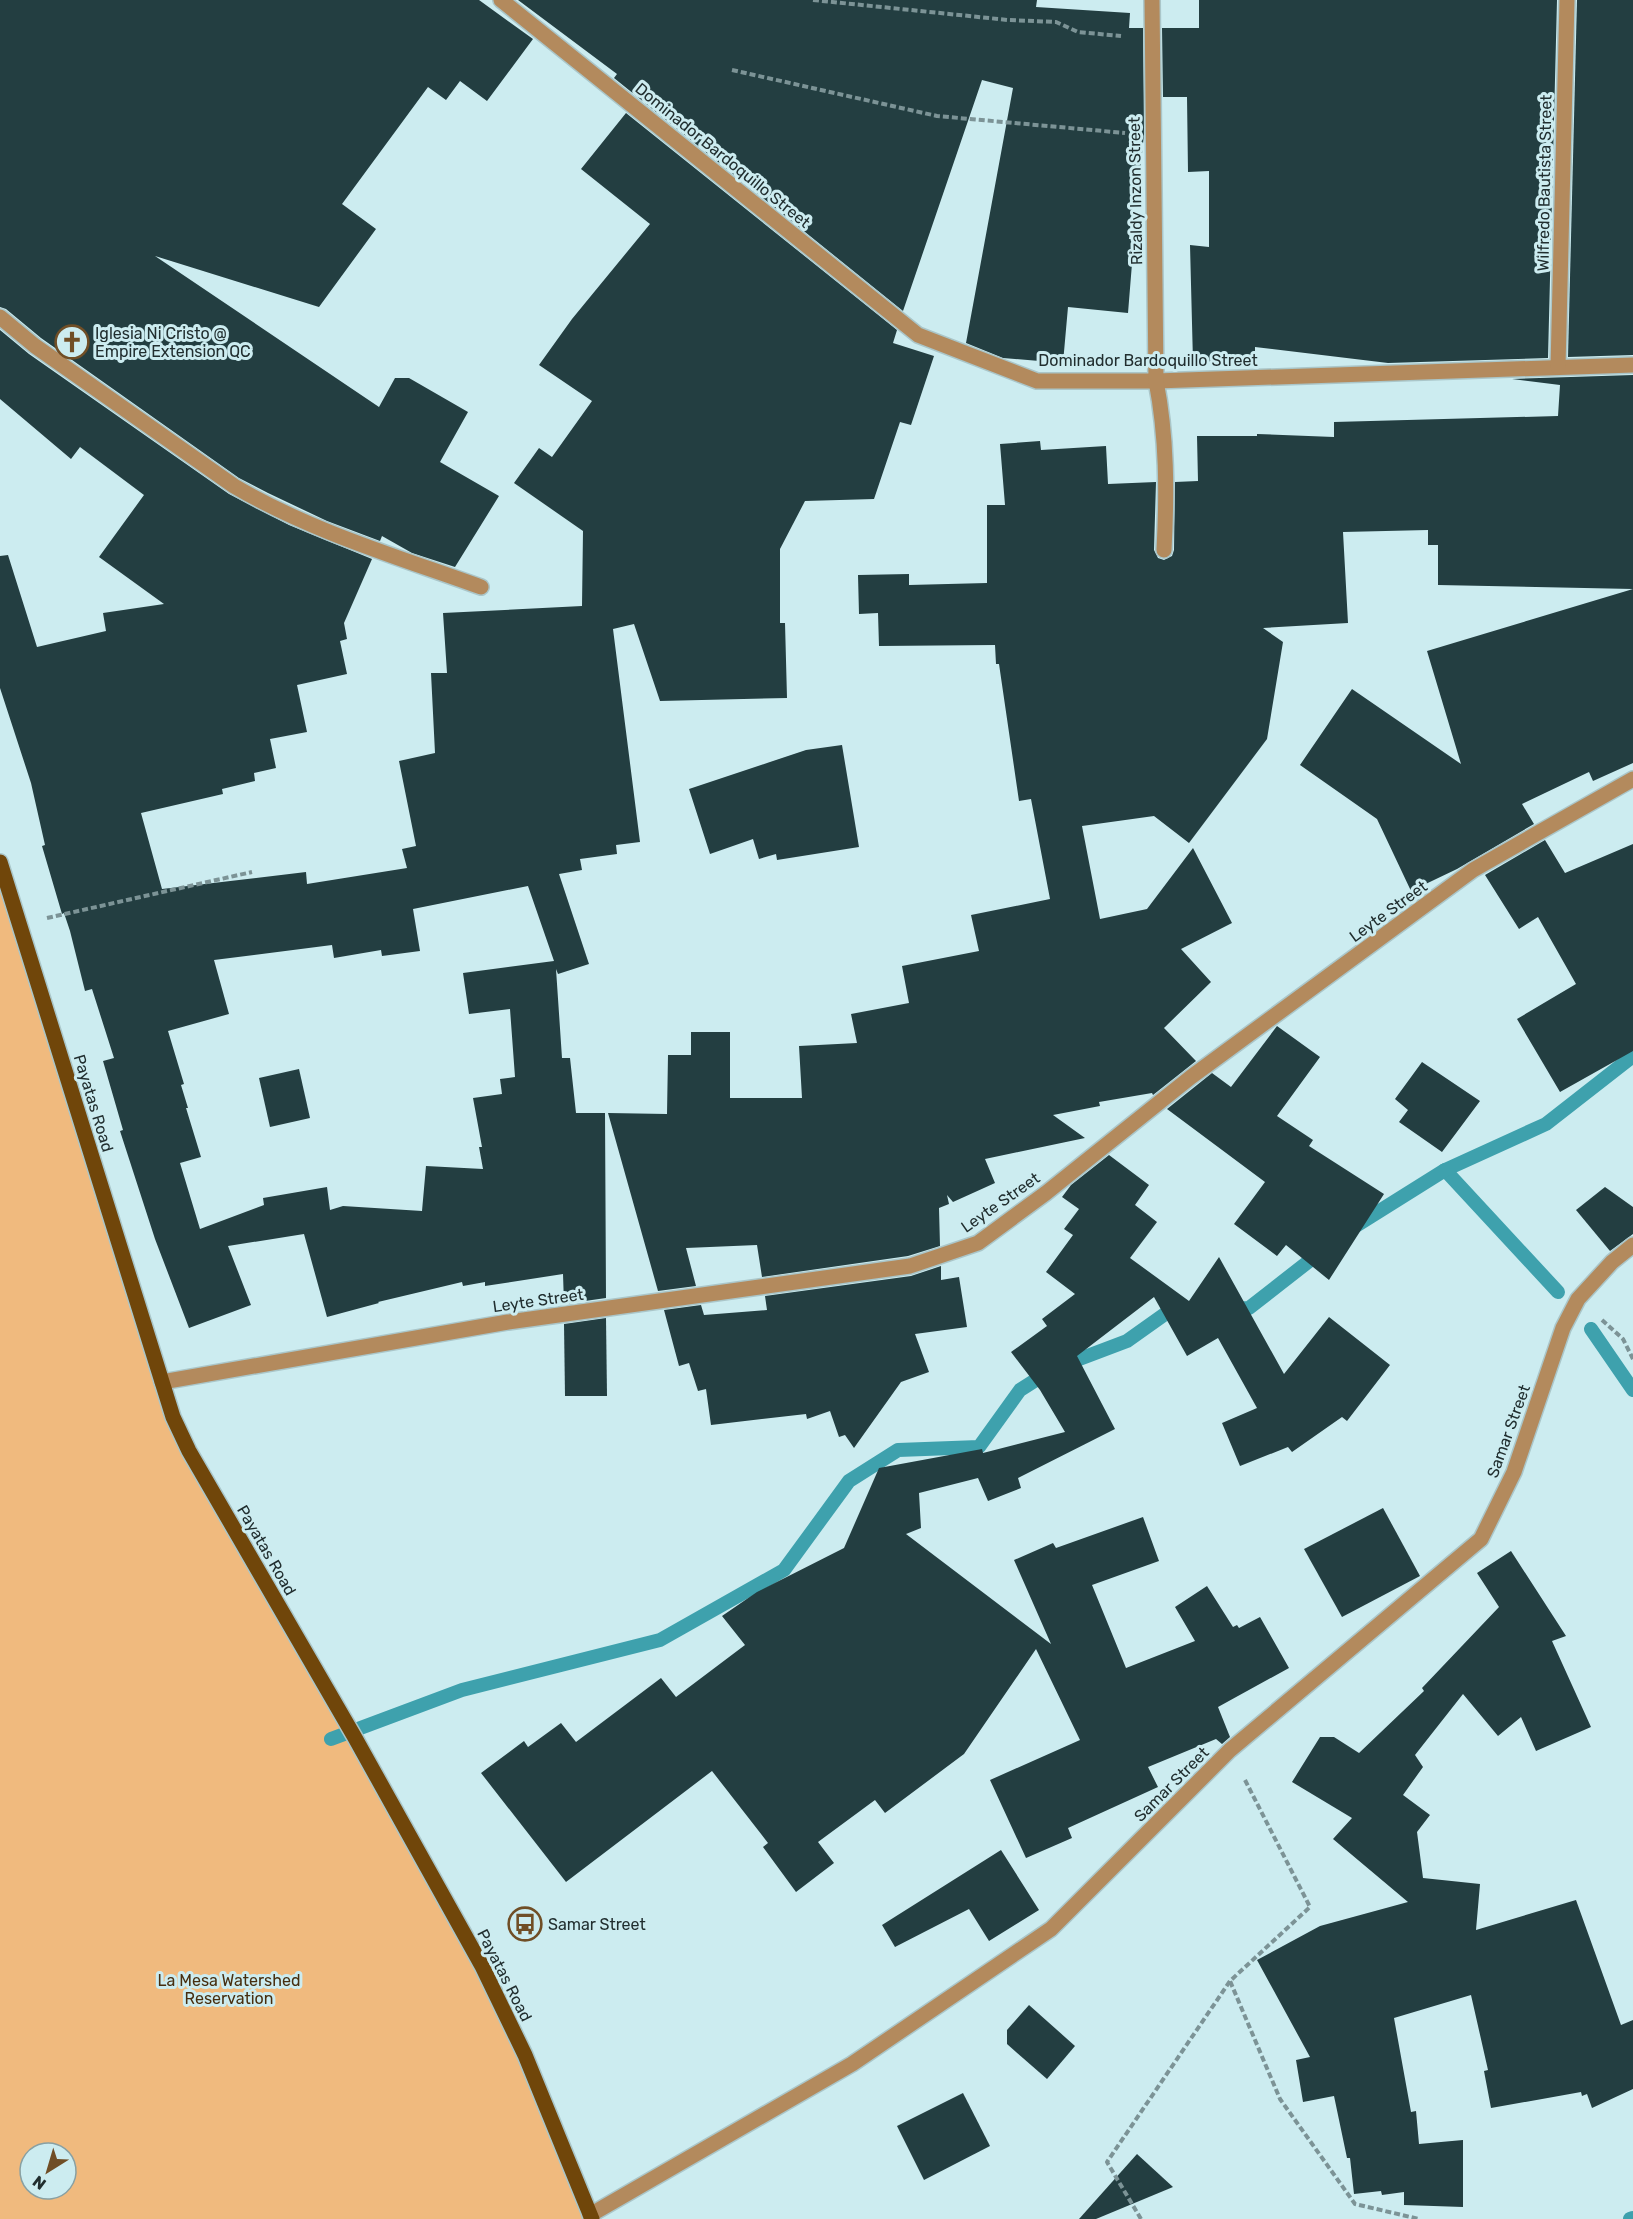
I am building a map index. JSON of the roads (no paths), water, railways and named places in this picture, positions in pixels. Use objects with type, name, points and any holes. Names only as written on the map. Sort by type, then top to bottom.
[{"type":"main road","name":"Payatas Road","points":[[0,861],[173,1417],[189,1451],[348,1726],[482,1966],[525,2055],[591,2217]]},
{"type":"street","name":"Dominador Bardoquillo Street","points":[[501,0],[918,335],[1037,381],[1156,381],[1633,365]]},
{"type":"street","name":"Rizaldy Inzon Street","points":[[1152,0],[1156,381],[1162,412],[1167,488],[1164,550]]},
{"type":"street","name":"Wilfredo Bautista Street","points":[[1558,367],[1567,0]]},
{"type":"street","points":[[0,317],[44,352],[234,486],[263,503],[347,539],[481,588]]},
{"type":"street","name":"Leyte Street","points":[[162,1382],[508,1322],[910,1266],[978,1243],[1046,1193],[1191,1077],[1473,870],[1633,779]]},
{"type":"street","name":"Samar Street","points":[[591,2217],[852,2064],[1051,1929],[1230,1750],[1481,1539],[1514,1472],[1563,1328],[1578,1299],[1612,1262],[1633,1245]]},
{"type":"waterway","points":[[1354,1227],[1445,1170],[1546,1124],[1633,1056]]},
{"type":"waterway","points":[[1445,1170],[1558,1292]]},
{"type":"waterway","points":[[1229,1309],[1249,1308],[1322,1251]]},
{"type":"waterway","points":[[331,1739],[462,1690],[660,1640],[784,1570],[849,1481],[898,1450],[979,1447],[1020,1390],[1053,1369],[1127,1341],[1165,1314],[1183,1313]]},
{"type":"waterway","points":[[1591,1329],[1633,1390]]},
{"type":"place","name":"Iglesia Ni Cristo @ Empire Extension QC","points":[[72,342]]},
{"type":"place","name":"Samar Street","points":[[525,1924]]},
{"type":"park label","name":"La Mesa Watershed Reservation","points":[[229,1989]]}]
